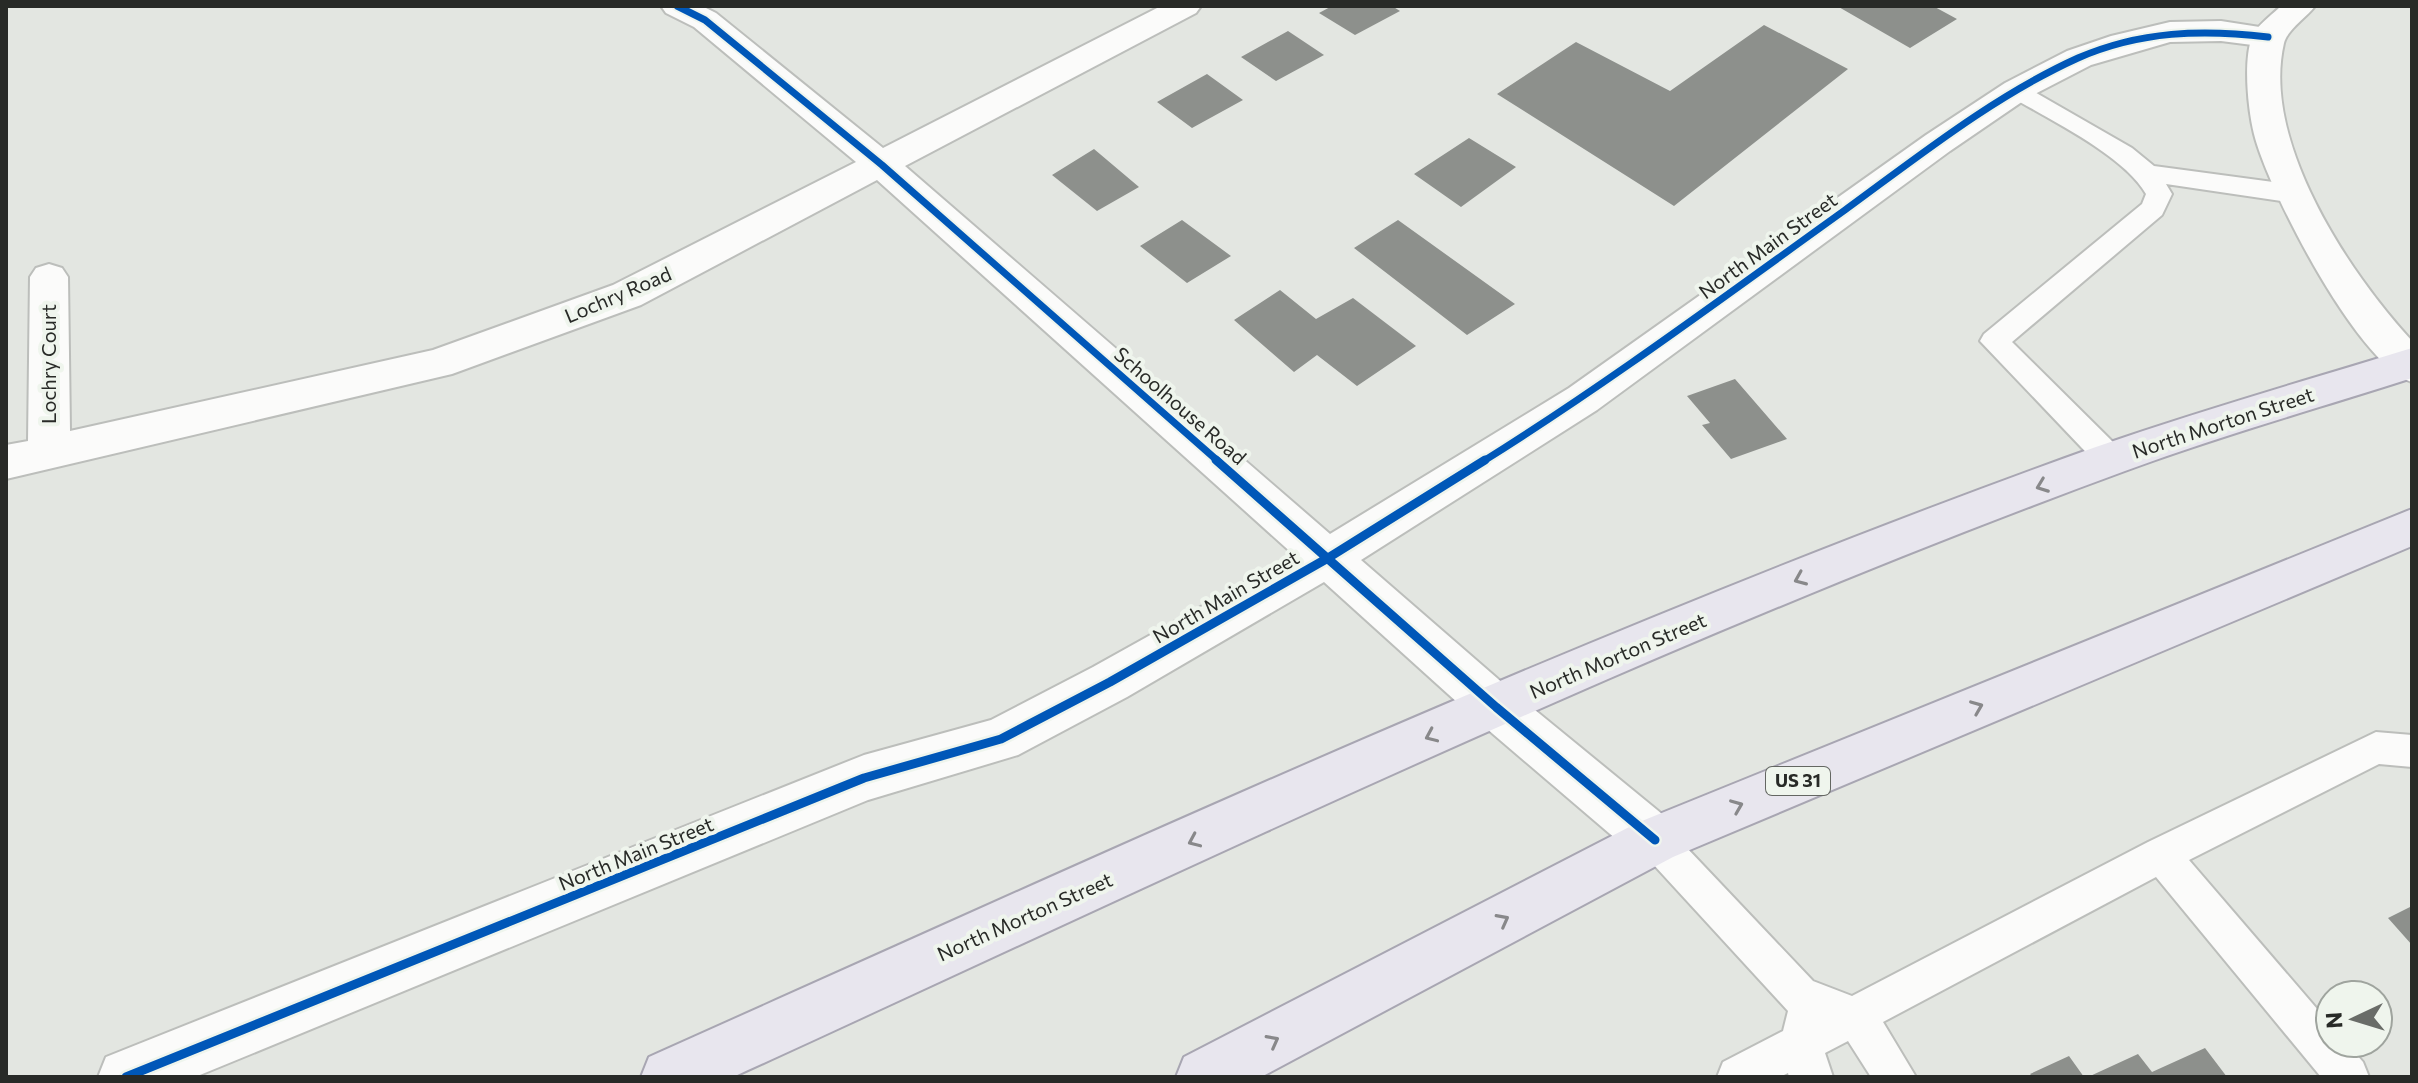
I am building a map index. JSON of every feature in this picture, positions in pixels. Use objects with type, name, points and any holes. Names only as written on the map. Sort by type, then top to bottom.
[{"type":"main road","name":"North Morton Street","points":[[669,1077],[1496,707],[1826,568],[2111,459],[2411,365]]},
{"type":"main road","name":"US 31","points":[[1204,1077],[1655,840],[2412,527]]},
{"type":"street","name":"Schoolhouse Road","points":[[677,6],[705,20],[882,165],[1496,707],[1655,840]]},
{"type":"street","name":"Lochry Road","points":[[6,462],[438,364],[627,295],[1185,6]]},
{"type":"street","points":[[2299,6],[2268,37],[2264,85],[2271,134],[2295,194],[2345,283],[2367,317],[2411,365]]},
{"type":"street","name":"North Main Street","points":[[126,1077],[864,778],[1001,739],[1110,682],[1328,558],[1583,399],[1938,143],[2017,90],[2079,58],[2170,32],[2221,31],[2268,37]]},
{"type":"street","name":"Lochry Court","points":[[49,277],[49,451]]},
{"type":"lane","points":[[2017,90],[2123,154],[2147,173],[2159,194],[2153,209],[1994,341],[2111,459]]},
{"type":"lane","points":[[2147,173],[2295,194]]},
{"type":"lane","points":[[1738,1077],[1808,1060],[1856,1017],[2161,855],[2376,748],[2412,751]]},
{"type":"lane","points":[[1655,840],[1800,996],[1856,1017],[1895,1077]]},
{"type":"lane","points":[[2161,855],[2348,1077]]},
{"type":"lane","points":[[1800,996],[1808,1060]]},
{"type":"building","points":[[1332,6],[1392,6],[1400,11],[1355,35],[1319,13]]},
{"type":"building","points":[[1837,6],[1933,6],[1957,19],[1910,48]]},
{"type":"building","points":[[1764,25],[1848,69],[1674,206],[1497,94],[1576,42],[1670,91]]},
{"type":"building","points":[[1288,31],[1324,55],[1276,81],[1241,57]]},
{"type":"building","points":[[1207,74],[1243,100],[1192,128],[1157,102]]},
{"type":"building","points":[[1469,138],[1516,167],[1461,207],[1414,174]]},
{"type":"building","points":[[1094,149],[1139,187],[1097,211],[1052,175]]},
{"type":"building","points":[[1182,220],[1231,256],[1187,283],[1140,246]]},
{"type":"building","points":[[1398,220],[1515,304],[1467,335],[1354,248]]},
{"type":"building","points":[[1280,290],[1316,319],[1353,298],[1416,346],[1357,386],[1317,355],[1294,372],[1234,320]]},
{"type":"building","points":[[1735,379],[1787,439],[1731,459],[1702,425],[1710,423],[1687,396]]},
{"type":"building","points":[[2412,906],[2412,945],[2388,918]]},
{"type":"building","points":[[2205,1048],[2227,1077],[2088,1077],[2138,1054],[2152,1072]]},
{"type":"building","points":[[2069,1056],[2084,1077],[2033,1077],[2030,1074]]},
{"type":"cycle path","points":[[677,6],[705,20],[882,165],[1496,707],[1655,840]]},
{"type":"cycle path","points":[[126,1077],[864,778],[1001,739],[1110,682],[1328,558],[1583,399],[1938,143],[2017,90],[2079,58],[2122,43],[2170,32],[2221,31],[2268,37]]}]
